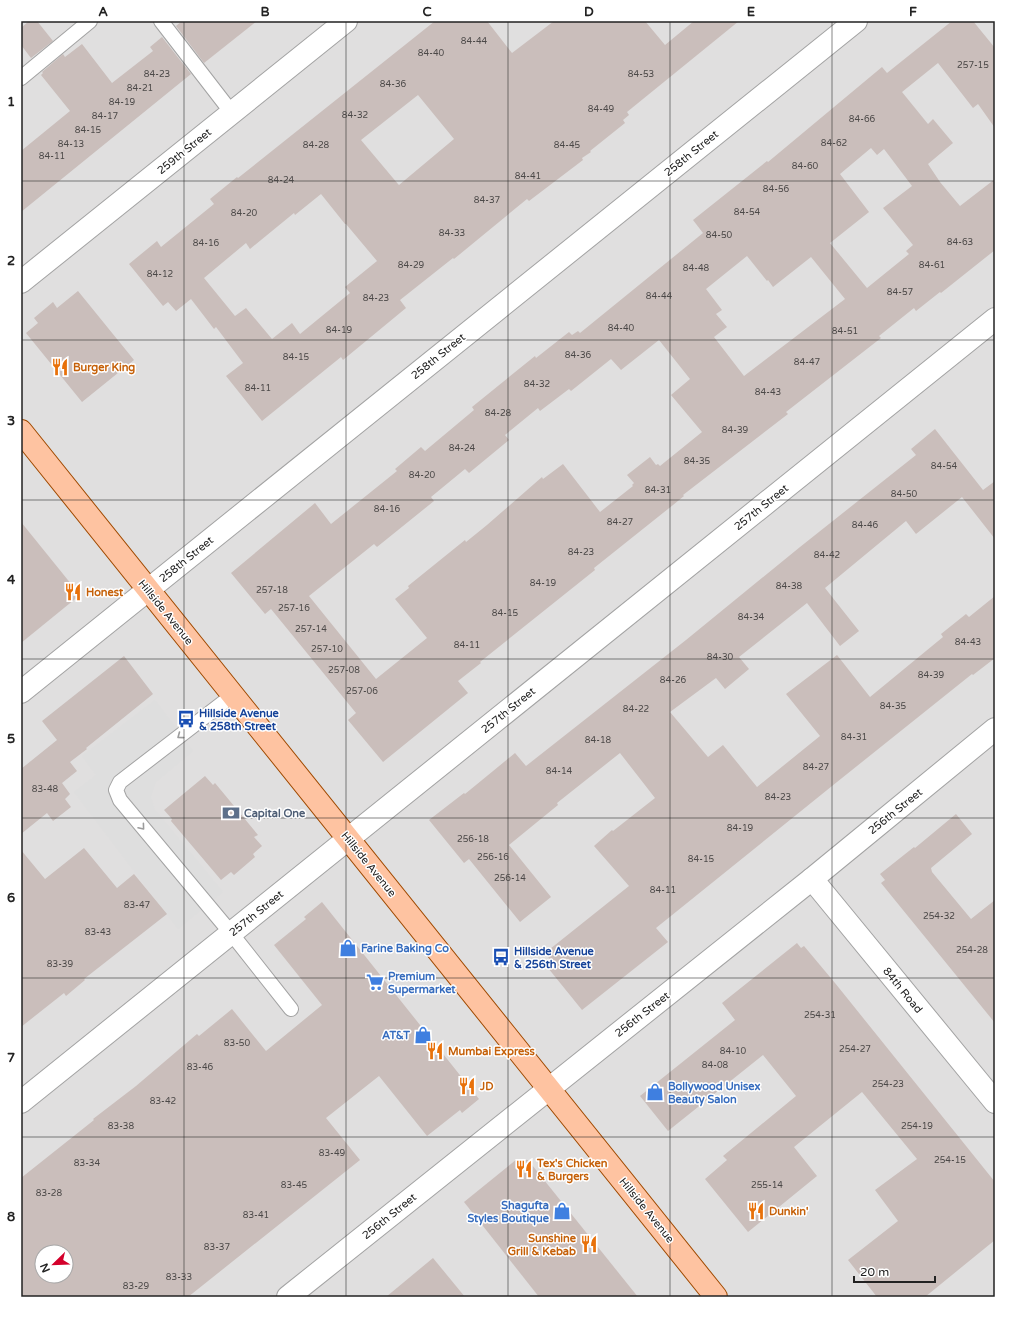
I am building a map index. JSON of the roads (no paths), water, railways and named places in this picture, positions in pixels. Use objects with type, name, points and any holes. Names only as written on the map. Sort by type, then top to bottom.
[{"type":"main road","name":"Hillside Avenue","points":[[21,431],[716,1297]]},
{"type":"street","name":"259th Street","points":[[21,282],[346,21]]},
{"type":"street","name":"258th Street","points":[[21,692],[856,21]]},
{"type":"street","name":"257th Street","points":[[21,1102],[995,319]]},
{"type":"street","name":"256th Street","points":[[288,1297],[812,878],[995,729]]},
{"type":"street","name":"84th Road","points":[[812,878],[995,1102]]},
{"type":"lane","points":[[21,78],[90,21]]},
{"type":"lane","points":[[160,21],[232,113]]},
{"type":"lane","points":[[233,695],[120,782],[116,790],[120,800],[231,933],[291,1009]]},
{"type":"place","name":"Burger King","points":[[60,367]]},
{"type":"place","name":"Honest","points":[[73,592]]},
{"type":"place","name":"Hillside Avenue & 258th Street","points":[[186,719]]},
{"type":"place","name":"Capital One","points":[[231,813]]},
{"type":"place","name":"Farine Baking Co","points":[[348,948]]},
{"type":"place","name":"Hillside Avenue & 256th Street","points":[[501,957]]},
{"type":"place","name":"Premium Supermarket","points":[[375,982]]},
{"type":"place","name":"AT&T","points":[[423,1035]]},
{"type":"place","name":"Mumbai Express","points":[[435,1051]]},
{"type":"place","name":"JD","points":[[467,1086]]},
{"type":"place","name":"Bollywood Unisex Beauty Salon","points":[[655,1092]]},
{"type":"place","name":"Tex's Chicken & Burgers","points":[[524,1169]]},
{"type":"place","name":"Shagufta Styles Boutique","points":[[562,1211]]},
{"type":"place","name":"Dunkin'","points":[[756,1211]]},
{"type":"place","name":"Sunshine Grill & Kebab","points":[[589,1244]]}]
